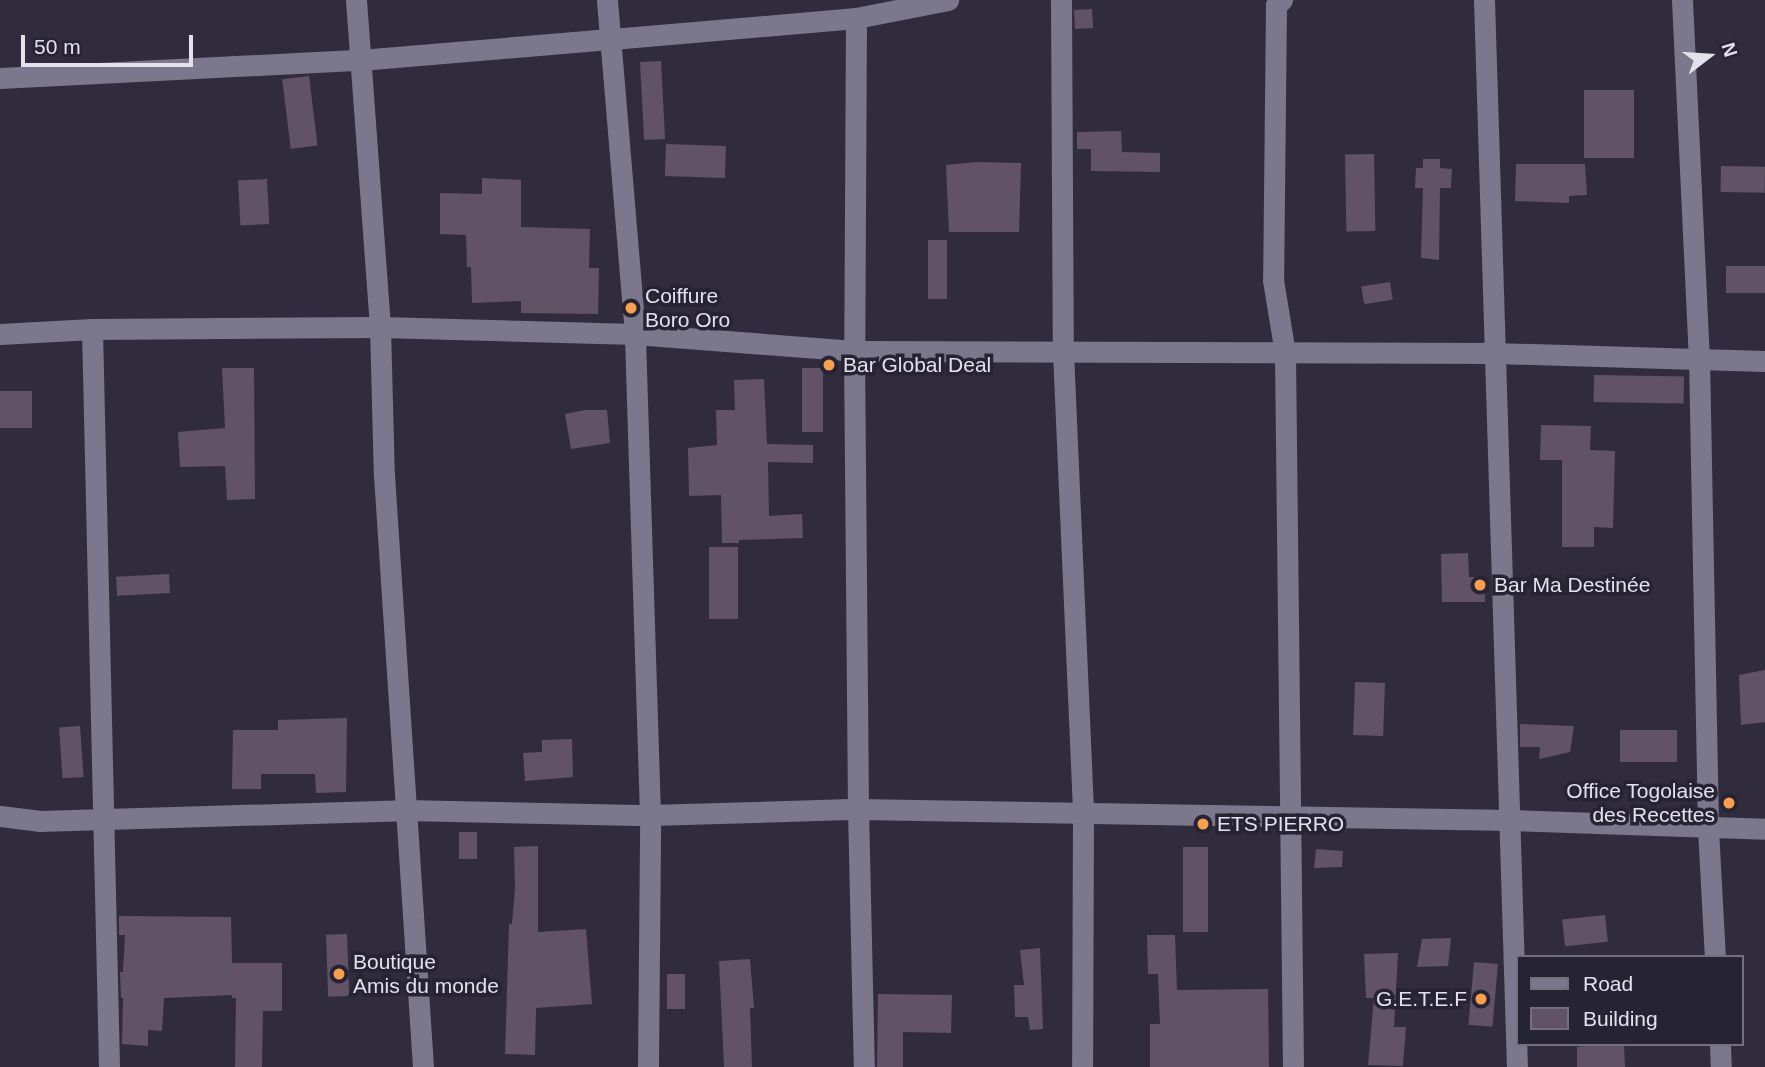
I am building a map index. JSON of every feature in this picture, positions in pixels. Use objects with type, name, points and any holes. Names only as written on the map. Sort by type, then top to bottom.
[{"type":"street","points":[[356,0],[380,327],[384,475],[423,1067]]},
{"type":"street","points":[[607,0],[635,334],[650,815],[648,1067]]},
{"type":"street","points":[[0,78],[360,60],[856,18],[948,0]]},
{"type":"street","points":[[1061,0],[1063,352],[1083,813],[1082,1067]]},
{"type":"street","points":[[1484,0],[1516,1026]]},
{"type":"street","points":[[1682,0],[1699,358],[1708,829],[1715,955]]},
{"type":"street","points":[[1277,2],[1273,280],[1285,353],[1293,1067]]},
{"type":"street","points":[[856,18],[854,351],[858,809],[864,1067]]},
{"type":"street","points":[[0,334],[92,329],[380,327],[635,334],[854,351],[1495,353],[1765,360]]},
{"type":"street","points":[[92,329],[106,819],[109,1067]]},
{"type":"street","points":[[0,816],[39,821],[404,810],[650,815],[858,809],[1511,820],[1765,829]]},
{"type":"street","points":[[1516,1046],[1517,1067]]},
{"type":"street","points":[[1720,1046],[1721,1067]]},
{"type":"building","points":[[1092,9],[1093,28],[1075,29],[1074,10]]},
{"type":"building","points":[[661,61],[665,139],[644,140],[640,62]]},
{"type":"building","points":[[309,76],[318,145],[291,149],[282,79]]},
{"type":"building","points":[[1584,90],[1634,90],[1634,158],[1584,158]]},
{"type":"building","points":[[1121,131],[1122,152],[1160,153],[1160,172],[1091,171],[1091,149],[1077,149],[1077,132]]},
{"type":"building","points":[[666,144],[726,146],[725,178],[665,176]]},
{"type":"building","points":[[1374,154],[1375,231],[1346,231],[1345,155]]},
{"type":"building","points":[[1423,159],[1440,159],[1440,168],[1452,169],[1451,188],[1440,188],[1439,260],[1421,258],[1423,188],[1415,188],[1416,168],[1423,168]]},
{"type":"building","points":[[977,162],[1021,163],[1019,232],[949,232],[946,165]]},
{"type":"building","points":[[1516,164],[1585,164],[1587,195],[1569,196],[1569,203],[1515,201]]},
{"type":"building","points":[[1721,166],[1765,167],[1765,193],[1721,192]]},
{"type":"building","points":[[482,178],[521,180],[521,227],[590,229],[589,268],[599,268],[598,314],[521,313],[521,301],[472,303],[471,267],[467,267],[466,235],[440,234],[440,193],[482,194]]},
{"type":"building","points":[[267,179],[269,224],[240,225],[238,181]]},
{"type":"building","points":[[928,240],[947,240],[947,299],[928,299]]},
{"type":"building","points":[[1726,266],[1765,266],[1765,293],[1726,293]]},
{"type":"building","points":[[1390,282],[1393,300],[1364,304],[1361,287]]},
{"type":"building","points":[[222,368],[254,368],[255,499],[227,500],[225,466],[180,467],[178,432],[225,428]]},
{"type":"building","points":[[802,368],[823,368],[823,432],[802,432]]},
{"type":"building","points":[[1594,375],[1684,377],[1684,404],[1594,402]]},
{"type":"building","points":[[764,379],[767,444],[813,445],[813,463],[768,462],[769,516],[802,514],[803,538],[722,543],[721,495],[689,496],[688,448],[717,445],[716,410],[735,410],[734,380]]},
{"type":"building","points":[[0,391],[32,391],[32,428],[0,428]]},
{"type":"building","points":[[607,410],[610,443],[571,449],[565,414]]},
{"type":"building","points":[[1541,425],[1591,426],[1590,450],[1615,451],[1613,528],[1594,527],[1594,547],[1562,547],[1562,460],[1540,460]]},
{"type":"building","points":[[709,547],[738,547],[738,619],[709,619]]},
{"type":"building","points":[[1468,553],[1469,577],[1484,577],[1485,602],[1442,602],[1441,554]]},
{"type":"building","points":[[169,574],[170,593],[117,596],[116,577]]},
{"type":"building","points":[[1765,670],[1765,722],[1741,725],[1739,675]]},
{"type":"building","points":[[1355,682],[1385,683],[1383,736],[1353,735]]},
{"type":"building","points":[[347,718],[346,792],[316,793],[315,774],[261,774],[261,789],[232,789],[233,730],[278,730],[278,720]]},
{"type":"building","points":[[1520,724],[1574,726],[1570,752],[1539,759],[1540,747],[1520,747]]},
{"type":"building","points":[[80,726],[84,777],[63,778],[59,727]]},
{"type":"building","points":[[1620,730],[1677,730],[1677,762],[1620,762]]},
{"type":"building","points":[[572,739],[573,777],[525,781],[523,753],[542,752],[542,740]]},
{"type":"building","points":[[459,832],[477,832],[477,859],[459,859]]},
{"type":"building","points":[[538,846],[538,932],[586,929],[592,1004],[536,1008],[535,1055],[505,1054],[509,924],[512,924],[515,889],[514,847]]},
{"type":"building","points":[[1183,847],[1208,847],[1208,932],[1183,932]]},
{"type":"building","points":[[1316,849],[1343,851],[1342,867],[1314,868]]},
{"type":"building","points":[[1605,915],[1608,942],[1565,946],[1562,919]]},
{"type":"building","points":[[119,916],[231,917],[232,963],[282,963],[282,1011],[263,1011],[262,1067],[235,1067],[236,998],[232,998],[232,995],[164,998],[162,1031],[148,1030],[148,1046],[122,1044],[123,998],[120,972],[123,972],[125,935],[119,935]]},
{"type":"building","points":[[347,934],[349,996],[328,997],[326,935]]},
{"type":"building","points":[[1147,935],[1175,935],[1177,990],[1268,989],[1269,1067],[1150,1067],[1150,1024],[1160,1024],[1158,974],[1148,974]]},
{"type":"building","points":[[1451,938],[1448,966],[1417,967],[1422,939]]},
{"type":"building","points":[[1040,948],[1043,1029],[1030,1030],[1028,1017],[1015,1017],[1014,985],[1024,985],[1020,950]]},
{"type":"building","points":[[1398,953],[1394,1027],[1406,1027],[1403,1066],[1368,1065],[1374,998],[1366,998],[1364,954]]},
{"type":"building","points":[[750,959],[754,1008],[750,1008],[752,1067],[724,1067],[719,961]]},
{"type":"building","points":[[1474,962],[1498,964],[1492,1027],[1469,1025]]},
{"type":"building","points":[[667,974],[685,974],[685,1009],[667,1009]]},
{"type":"building","points":[[878,994],[952,995],[951,1033],[903,1032],[903,1067],[877,1067]]},
{"type":"building","points":[[1624,1046],[1625,1067],[1577,1067],[1577,1047]]},
{"type":"place","name":"Coiffure Boro Oro","points":[[631,308]]},
{"type":"place","name":"Bar Global Deal","points":[[829,365]]},
{"type":"place","name":"Bar Ma Destinée","points":[[1480,585]]},
{"type":"place","name":"Office Togolaise des Recettes","points":[[1729,803]]},
{"type":"place","name":"ETS PIERRO","points":[[1203,824]]},
{"type":"place","name":"Boutique Amis du monde","points":[[339,974]]},
{"type":"place","name":"G.E.T.E.F","points":[[1481,999]]}]
